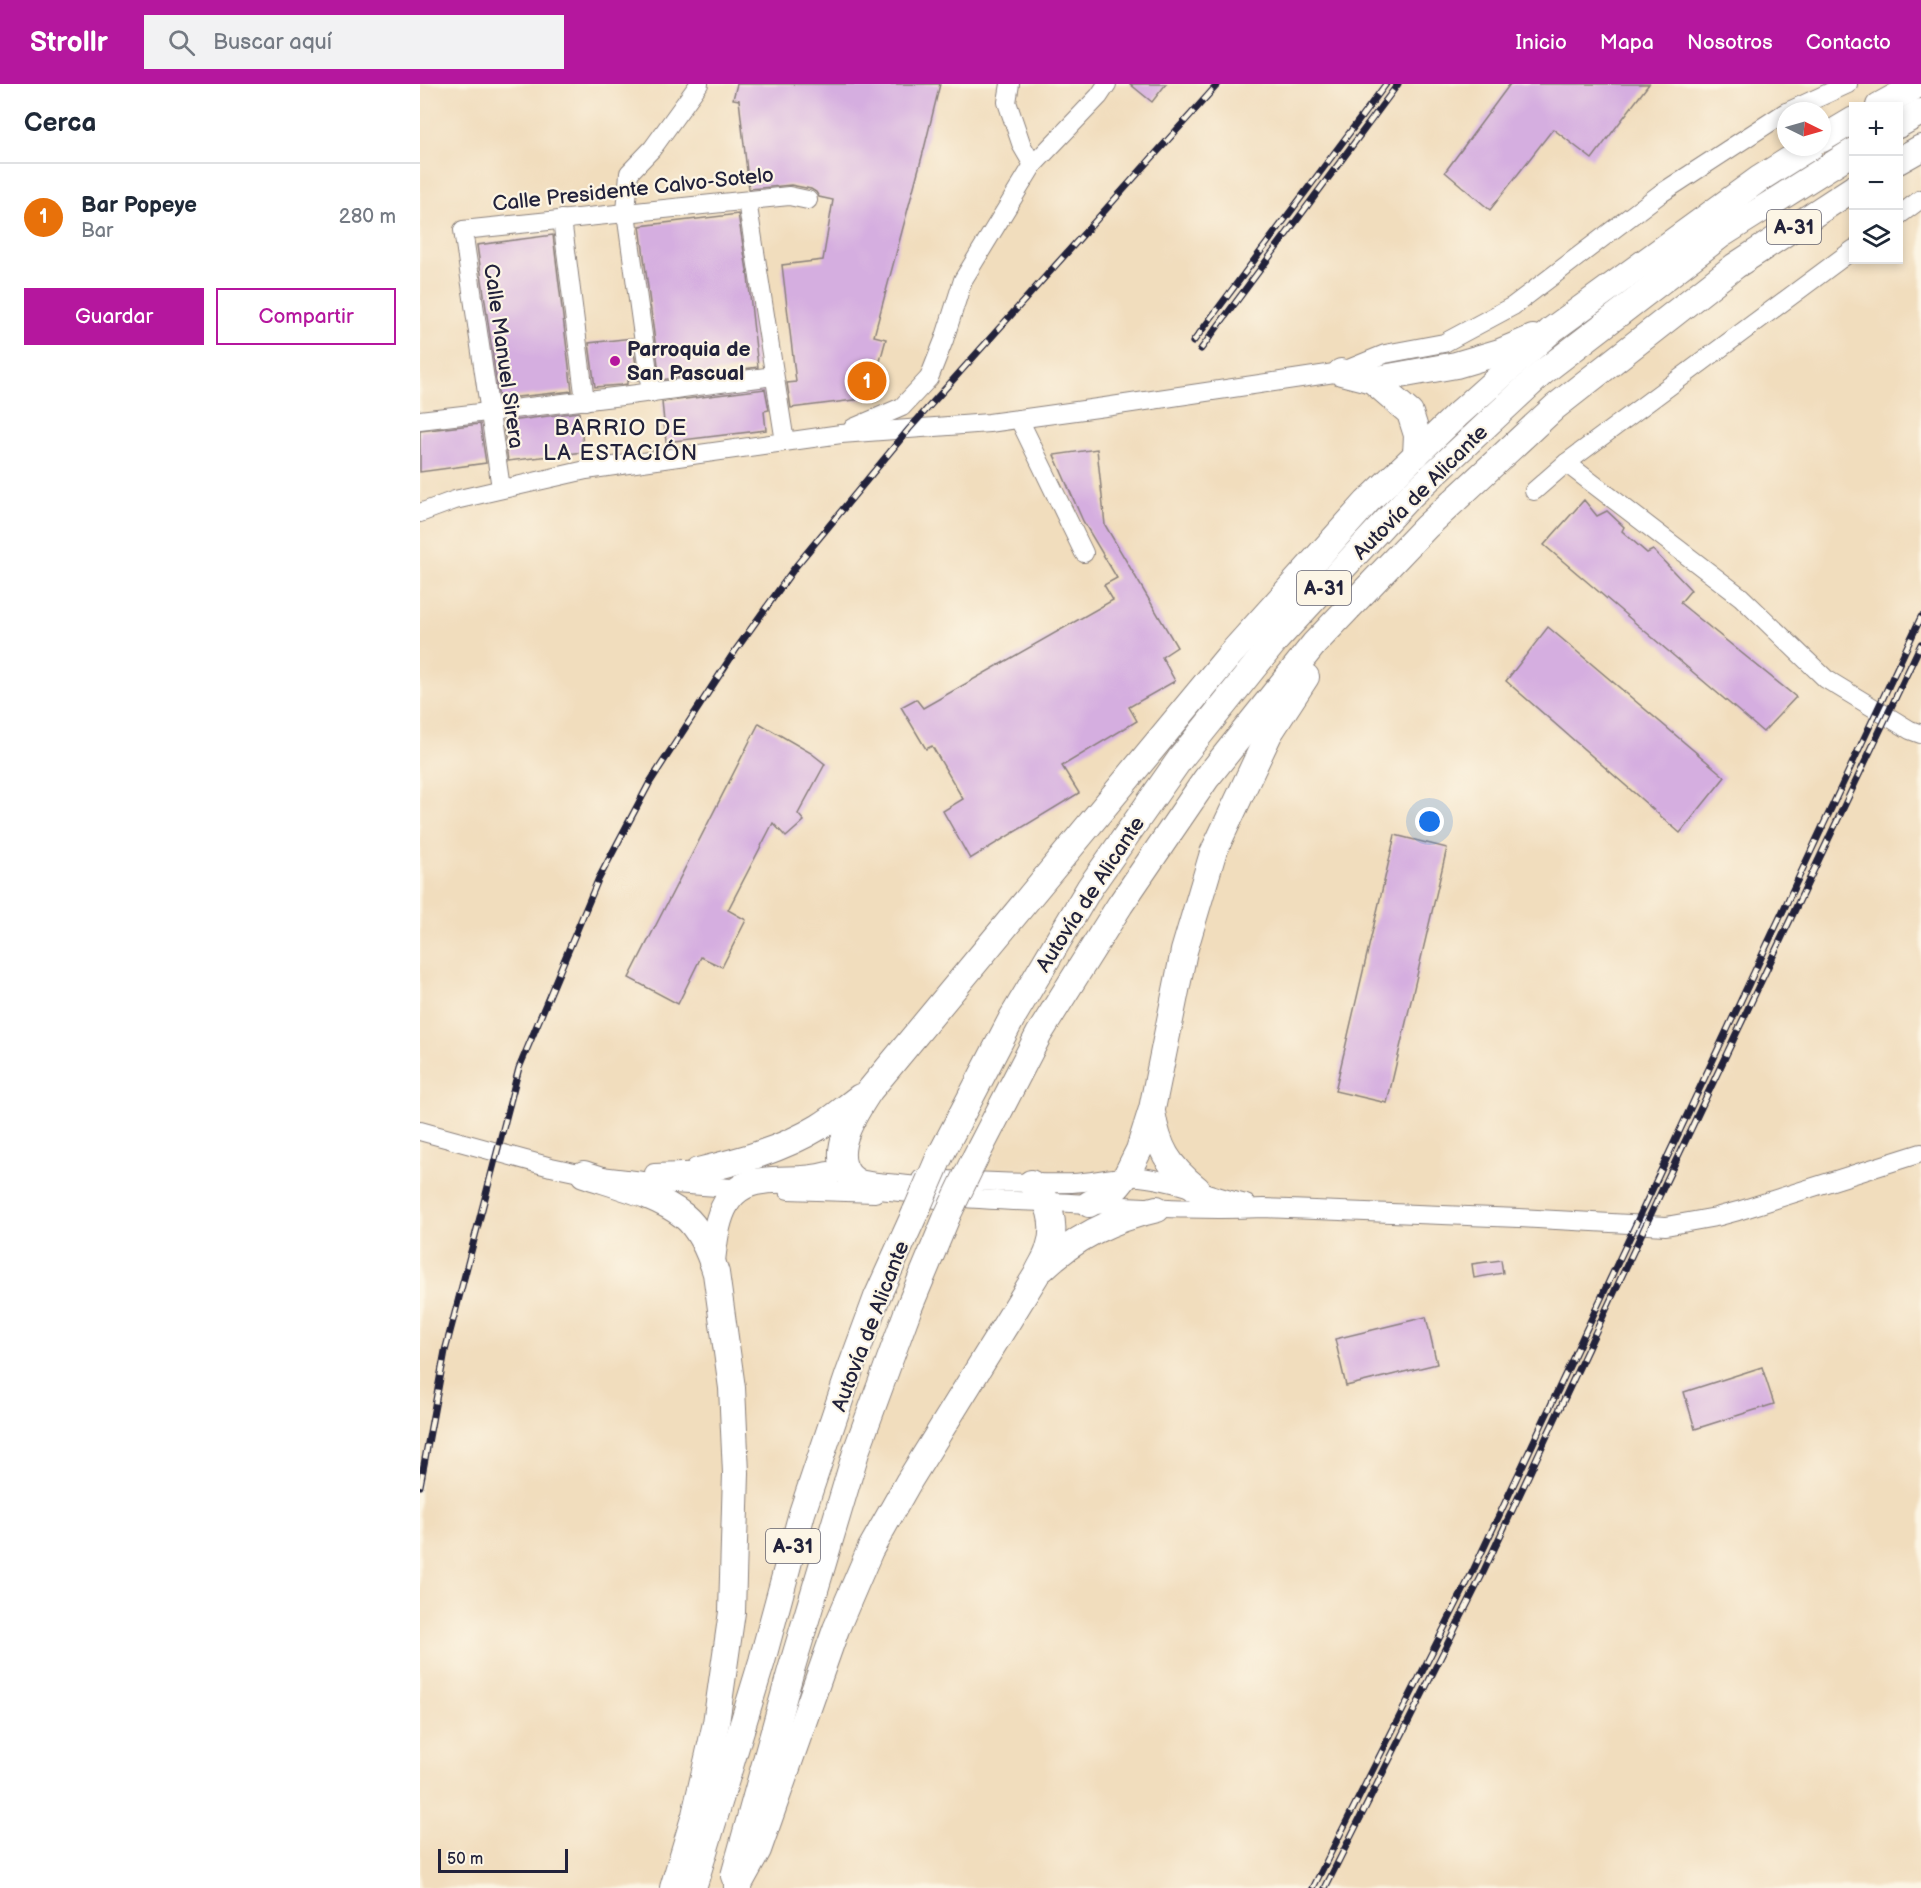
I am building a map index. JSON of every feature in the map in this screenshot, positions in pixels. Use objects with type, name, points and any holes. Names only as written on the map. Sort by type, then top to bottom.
[{"type":"highway","points":[[1886,102],[1919,84]]},
{"type":"highway","points":[[1903,123],[1921,112]]},
{"type":"highway","points":[[1831,134],[1849,123]]},
{"type":"highway","points":[[1903,159],[1921,148]]},
{"type":"highway","name":"Autovía de Alicante","points":[[693,1888],[762,1661],[802,1513],[849,1373],[878,1297],[939,1158],[1012,1018],[1090,887],[1180,759],[1275,641],[1406,500],[1542,373],[1721,235],[1849,154]]},
{"type":"highway","points":[[839,1176],[844,1168],[843,1144],[848,1127],[870,1090],[1228,657],[1367,502],[1456,416],[1553,329],[1759,179],[1796,156]]},
{"type":"highway","name":"Autovía de Alicante","points":[[731,1888],[754,1800],[857,1449],[908,1310],[942,1205],[974,1160],[1039,1034],[1120,905],[1206,779],[1314,644],[1426,527],[1555,407],[1736,266],[1849,191]]},
{"type":"highway","points":[[1341,372],[1372,380],[1455,365],[1500,352],[1553,329]]},
{"type":"highway","points":[[1372,380],[1410,413],[1417,435],[1416,455]]},
{"type":"highway","points":[[1089,1204],[1110,1193],[1126,1176],[1139,1150],[1152,1109],[1184,951],[1212,853],[1269,734],[1306,677],[1314,644]]},
{"type":"highway","points":[[698,1171],[750,1158],[795,1141],[821,1126],[870,1090]]},
{"type":"highway","points":[[1152,1109],[1155,1132],[1162,1149],[1171,1165],[1197,1189]]},
{"type":"highway","points":[[584,1174],[671,1207],[695,1228],[712,1261],[720,1294],[732,1388],[736,1473],[732,1612],[716,1723],[695,1815],[673,1888]]},
{"type":"highway","points":[[712,1261],[718,1220],[728,1201],[739,1188],[746,1184],[839,1176],[861,1184],[908,1187],[942,1205]]},
{"type":"highway","points":[[737,1888],[758,1850],[836,1629],[870,1550],[909,1481],[1037,1274],[1049,1248],[1050,1212],[1038,1192]]},
{"type":"highway","points":[[1037,1274],[1056,1256],[1099,1228],[1128,1216],[1157,1209]]},
{"type":"street","points":[[651,393],[626,213],[629,174],[652,149],[699,84]]},
{"type":"street","points":[[1010,84],[1007,102],[1022,146],[1033,165]]},
{"type":"street","points":[[841,434],[902,407],[929,378],[963,280],[1033,165],[1099,96],[1107,84]]},
{"type":"street","points":[[1809,102],[1848,84]]},
{"type":"street","points":[[420,513],[455,500],[501,488],[586,470],[841,434],[1019,419],[1341,372],[1385,354],[1444,343],[1513,306],[1660,194],[1777,119]]},
{"type":"street","name":"Calle Presidente Calvo-Sotelo","points":[[463,230],[789,196],[808,200]]},
{"type":"street","points":[[1903,213],[1921,199]]},
{"type":"street","points":[[747,201],[785,442]]},
{"type":"street","points":[[562,219],[585,401]]},
{"type":"street","name":"Calle Manuel Sirera","points":[[463,230],[501,488]]},
{"type":"street","points":[[1534,490],[1566,463],[1849,253]]},
{"type":"street","points":[[420,420],[774,376]]},
{"type":"street","points":[[1019,419],[1084,553]]},
{"type":"street","points":[[1566,463],[1741,597],[1826,679],[1910,730],[1921,734]]},
{"type":"street","points":[[420,1131],[551,1167],[584,1174],[660,1183],[942,1205],[1038,1192],[1126,1176],[1142,1177],[1197,1189],[1263,1208]]},
{"type":"street","points":[[618,1177],[698,1171],[839,1176],[1038,1192],[1089,1204],[1157,1209],[1263,1208],[1666,1226],[1738,1211],[1921,1153]]},
{"type":"building","points":[[737,84],[940,84],[874,336],[886,339],[870,398],[791,408],[787,383],[796,382],[782,265],[823,260],[833,200],[819,197],[811,189],[791,185],[749,189],[739,100],[733,99]]},
{"type":"building","points":[[1130,84],[1166,84],[1152,102]]},
{"type":"building","points":[[1510,84],[1649,84],[1592,159],[1553,129],[1490,210],[1445,172]]},
{"type":"building","points":[[738,214],[758,367],[660,380],[640,226]]},
{"type":"building","points":[[553,235],[572,391],[499,399],[477,245]]},
{"type":"building","name":"Parroquia de San Pascual","points":[[632,338],[638,380],[627,381],[627,384],[621,385],[595,387],[589,343]]},
{"type":"building","points":[[765,389],[769,410],[764,411],[766,430],[666,442],[662,402]]},
{"type":"building","points":[[579,412],[584,452],[508,461],[503,422]]},
{"type":"building","points":[[480,424],[486,463],[420,472],[420,431]]},
{"type":"building","points":[[1097,449],[1105,525],[1177,647],[1162,657],[1175,681],[1129,707],[1137,721],[1062,766],[1079,793],[970,859],[943,811],[963,799],[932,746],[926,749],[901,707],[916,699],[923,708],[1113,600],[1104,585],[1117,578],[1083,521],[1054,455]]},
{"type":"building","points":[[1584,500],[1597,516],[1607,511],[1624,527],[1622,531],[1647,553],[1653,550],[1691,590],[1680,603],[1796,697],[1763,732],[1544,545]]},
{"type":"building","points":[[1548,627],[1725,777],[1680,833],[1506,681]]},
{"type":"building","points":[[759,723],[811,753],[825,764],[798,814],[804,821],[786,837],[773,823],[728,910],[746,920],[722,967],[701,957],[678,1004],[629,978]]},
{"type":"building","points":[[1395,835],[1447,848],[1387,1103],[1335,1091]]},
{"type":"building","points":[[1501,1260],[1503,1273],[1474,1278],[1472,1264]]},
{"type":"building","points":[[1426,1317],[1437,1364],[1346,1386],[1335,1339]]},
{"type":"building","points":[[1762,1367],[1774,1404],[1695,1429],[1684,1392]]},
{"type":"railway","points":[[420,1486],[445,1351],[519,1068],[598,880],[650,782],[735,651],[796,566],[909,429],[1218,84]]},
{"type":"railway","points":[[1193,342],[1386,84]]},
{"type":"railway","points":[[1201,349],[1398,84]]},
{"type":"railway","points":[[1313,1888],[1472,1573],[1921,617]]},
{"type":"railway","points":[[1325,1888],[1481,1577],[1921,644]]},
{"type":"place","name":"Parroquia de San Pascual","points":[[615,361]]},
{"type":"place","name":"Bar Popeye","points":[[867,381]]},
{"type":"district","name":"BARRIO DE LA ESTACIÓN","points":[[621,440]]}]
